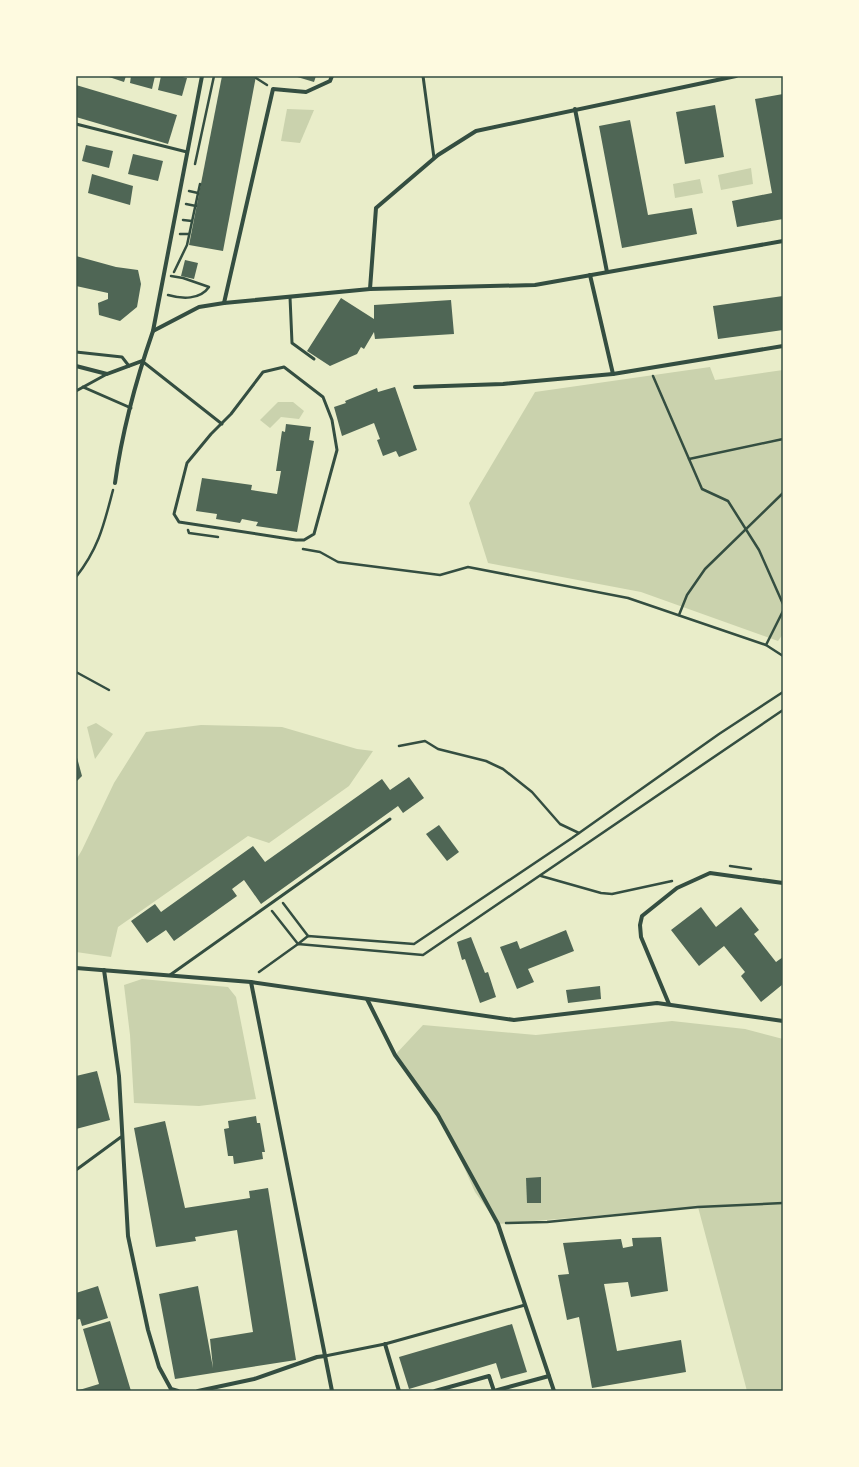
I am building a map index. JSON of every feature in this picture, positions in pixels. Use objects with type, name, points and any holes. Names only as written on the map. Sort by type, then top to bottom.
[{"type":"street","points":[[115,483],[119,454],[130,408],[142,362],[153,331],[202,76]]},
{"type":"street","points":[[224,303],[273,89],[306,92],[330,81],[332,76]]},
{"type":"street","points":[[370,289],[376,208],[434,158],[476,131],[736,76]]},
{"type":"street","points":[[575,109],[607,272]]},
{"type":"street","points":[[153,331],[199,307],[224,303],[370,289],[535,285],[783,241]]},
{"type":"street","points":[[590,275],[614,374]]},
{"type":"street","points":[[415,387],[503,384],[614,374],[783,346]]},
{"type":"street","points":[[76,366],[107,374],[142,362]]},
{"type":"street","points":[[668,1004],[641,937],[640,925],[642,916],[677,888],[710,872],[783,883]]},
{"type":"street","points":[[76,968],[251,982],[514,1020],[657,1003],[783,1021]]},
{"type":"street","points":[[104,970],[119,1076],[128,1236],[148,1330],[159,1368],[171,1389],[178,1391]]},
{"type":"street","points":[[251,982],[332,1391]]},
{"type":"street","points":[[367,999],[395,1055],[438,1115],[498,1224],[554,1391]]},
{"type":"street","points":[[385,1344],[399,1391]]},
{"type":"street","points":[[198,1391],[254,1378],[324,1356]]},
{"type":"street","points":[[436,1391],[489,1376],[494,1391],[549,1376]]},
{"type":"lane","points":[[423,76],[434,158]]},
{"type":"lane","points":[[76,124],[187,152]]},
{"type":"lane","points":[[290,296],[292,343],[314,359]]},
{"type":"lane","points":[[76,352],[122,357],[130,366]]},
{"type":"lane","points":[[142,362],[222,424]]},
{"type":"lane","points":[[284,367],[323,397],[332,420],[337,450],[314,534],[304,540],[296,540],[179,522],[174,514],[187,463],[222,424],[232,414],[263,372],[284,367]]},
{"type":"lane","points":[[76,391],[107,374]]},
{"type":"lane","points":[[83,388],[130,408]]},
{"type":"lane","points":[[170,975],[390,819]]},
{"type":"lane","points":[[76,1170],[122,1137]]},
{"type":"lane","points":[[324,1356],[385,1344],[525,1305]]},
{"type":"path","points":[[256,78],[273,89]]},
{"type":"path","points":[[168,295],[178,298],[197,296],[206,292],[209,287],[183,278],[171,277],[187,245],[200,184]]},
{"type":"path","points":[[189,191],[198,193]]},
{"type":"path","points":[[186,204],[196,206]]},
{"type":"path","points":[[183,220],[192,221]]},
{"type":"path","points":[[180,234],[189,234]]},
{"type":"path","points":[[650,369],[702,489],[728,501],[759,550],[783,604]]},
{"type":"path","points":[[689,459],[783,439]]},
{"type":"path","points":[[76,577],[88,563],[101,536],[115,483]]},
{"type":"path","points":[[679,615],[687,595],[705,568],[783,493]]},
{"type":"path","points":[[309,550],[320,552],[338,562],[440,575],[468,567],[628,598],[766,645],[783,656]]},
{"type":"path","points":[[766,645],[783,611]]},
{"type":"path","points":[[76,672],[109,690]]},
{"type":"path","points":[[260,972],[308,936],[414,944],[579,833],[719,734],[783,692]]},
{"type":"path","points":[[267,906],[298,944],[423,955],[783,710]]},
{"type":"path","points":[[399,746],[425,741],[438,749],[486,761],[503,769],[532,792],[560,824],[579,833]]},
{"type":"path","points":[[540,876],[601,893],[612,894],[668,882]]},
{"type":"path","points":[[278,898],[308,936]]},
{"type":"path","points":[[498,1224],[547,1222],[698,1207],[783,1203]]},
{"type":"green space","points":[[287,109],[314,110],[300,143],[281,141]]},
{"type":"green space","points":[[751,168],[753,184],[721,190],[718,175]]},
{"type":"green space","points":[[700,179],[703,193],[675,198],[673,184]]},
{"type":"green space","points":[[710,367],[715,380],[783,370],[783,634],[778,641],[641,592],[488,563],[469,503],[535,392]]},
{"type":"green space","points":[[278,402],[293,402],[304,411],[299,419],[281,417],[270,428],[260,420]]},
{"type":"green space","points":[[96,723],[113,734],[95,759],[87,727]]},
{"type":"green space","points":[[201,725],[282,727],[357,749],[373,751],[349,786],[269,843],[248,836],[118,927],[111,957],[76,952],[76,860],[114,783],[146,732]]},
{"type":"green space","points":[[142,979],[228,987],[236,997],[256,1099],[199,1106],[134,1103],[130,1035],[124,985]]},
{"type":"green space","points":[[672,1021],[745,1029],[783,1039],[783,1391],[747,1391],[698,1207],[498,1224],[475,1192],[442,1118],[395,1055],[423,1025],[536,1035]]},
{"type":"building","points":[[106,76],[126,76],[124,82]]},
{"type":"building","points":[[131,76],[155,76],[152,89],[130,83]]},
{"type":"building","points":[[161,76],[178,76],[187,78],[182,96],[158,90]]},
{"type":"building","points":[[222,76],[256,76],[223,251],[189,245]]},
{"type":"building","points":[[294,76],[316,76],[314,82]]},
{"type":"building","points":[[76,85],[177,115],[168,144],[76,117]]},
{"type":"building","points":[[783,94],[783,219],[737,227],[732,201],[772,193],[755,99]]},
{"type":"building","points":[[715,105],[724,157],[685,164],[676,112]]},
{"type":"building","points":[[630,120],[648,215],[692,208],[697,234],[622,248],[599,126]]},
{"type":"building","points":[[86,145],[113,151],[109,168],[82,161]]},
{"type":"building","points":[[133,154],[163,161],[158,181],[128,174]]},
{"type":"building","points":[[92,174],[133,186],[130,205],[88,193]]},
{"type":"building","points":[[76,256],[116,267],[138,270],[141,284],[137,307],[120,321],[99,315],[98,303],[108,299],[108,293],[76,286]]},
{"type":"building","points":[[185,260],[198,263],[194,279],[181,276]]},
{"type":"building","points":[[783,296],[783,330],[718,339],[713,306]]},
{"type":"building","points":[[341,298],[374,319],[374,305],[451,300],[454,334],[375,339],[374,332],[364,349],[361,347],[357,354],[330,366],[307,351]]},
{"type":"building","points":[[395,387],[417,450],[399,457],[396,451],[383,456],[377,440],[380,439],[374,423],[342,436],[334,407],[377,388],[378,392]]},
{"type":"building","points":[[286,424],[311,427],[309,440],[314,441],[297,532],[256,526],[258,522],[242,519],[240,523],[216,519],[217,514],[196,511],[202,478],[252,485],[251,490],[277,494],[281,471],[276,471],[282,431],[285,432]]},
{"type":"building","points":[[76,754],[82,776],[76,782]]},
{"type":"building","points":[[409,777],[424,798],[403,813],[398,806],[261,904],[244,880],[232,889],[237,896],[174,941],[166,930],[147,943],[131,921],[155,904],[161,912],[253,846],[265,862],[382,779],[390,790]]},
{"type":"building","points":[[439,825],[459,852],[447,861],[426,834]]},
{"type":"building","points":[[701,907],[716,927],[741,907],[759,930],[754,934],[776,962],[783,957],[783,984],[761,1002],[741,976],[745,972],[724,946],[699,966],[671,930]]},
{"type":"building","points":[[566,930],[574,951],[528,969],[534,982],[517,989],[500,947],[517,941],[520,949]]},
{"type":"building","points":[[471,937],[485,973],[488,972],[496,997],[480,1003],[465,959],[462,960],[457,942]]},
{"type":"building","points":[[600,986],[601,999],[568,1003],[566,990]]},
{"type":"building","points":[[97,1071],[110,1120],[76,1129],[76,1076]]},
{"type":"building","points":[[256,1116],[257,1123],[260,1123],[265,1152],[262,1152],[263,1159],[234,1164],[233,1156],[228,1156],[224,1129],[229,1128],[228,1121]]},
{"type":"building","points":[[165,1121],[185,1208],[250,1198],[249,1191],[268,1188],[296,1360],[175,1379],[159,1294],[198,1286],[213,1368],[210,1339],[253,1332],[237,1230],[195,1237],[196,1241],[156,1247],[134,1128]]},
{"type":"building","points":[[541,1177],[541,1203],[527,1203],[526,1178]]},
{"type":"building","points":[[661,1237],[668,1291],[631,1297],[628,1282],[604,1284],[617,1351],[681,1340],[686,1372],[592,1388],[579,1317],[567,1320],[558,1275],[569,1274],[563,1243],[621,1239],[623,1248],[633,1246],[632,1238]]},
{"type":"building","points":[[98,1286],[108,1318],[82,1326],[80,1319],[76,1320],[76,1293]]},
{"type":"building","points":[[110,1321],[131,1391],[76,1391],[99,1384],[83,1329]]},
{"type":"building","points":[[512,1324],[527,1372],[501,1379],[496,1363],[409,1389],[399,1357]]}]
